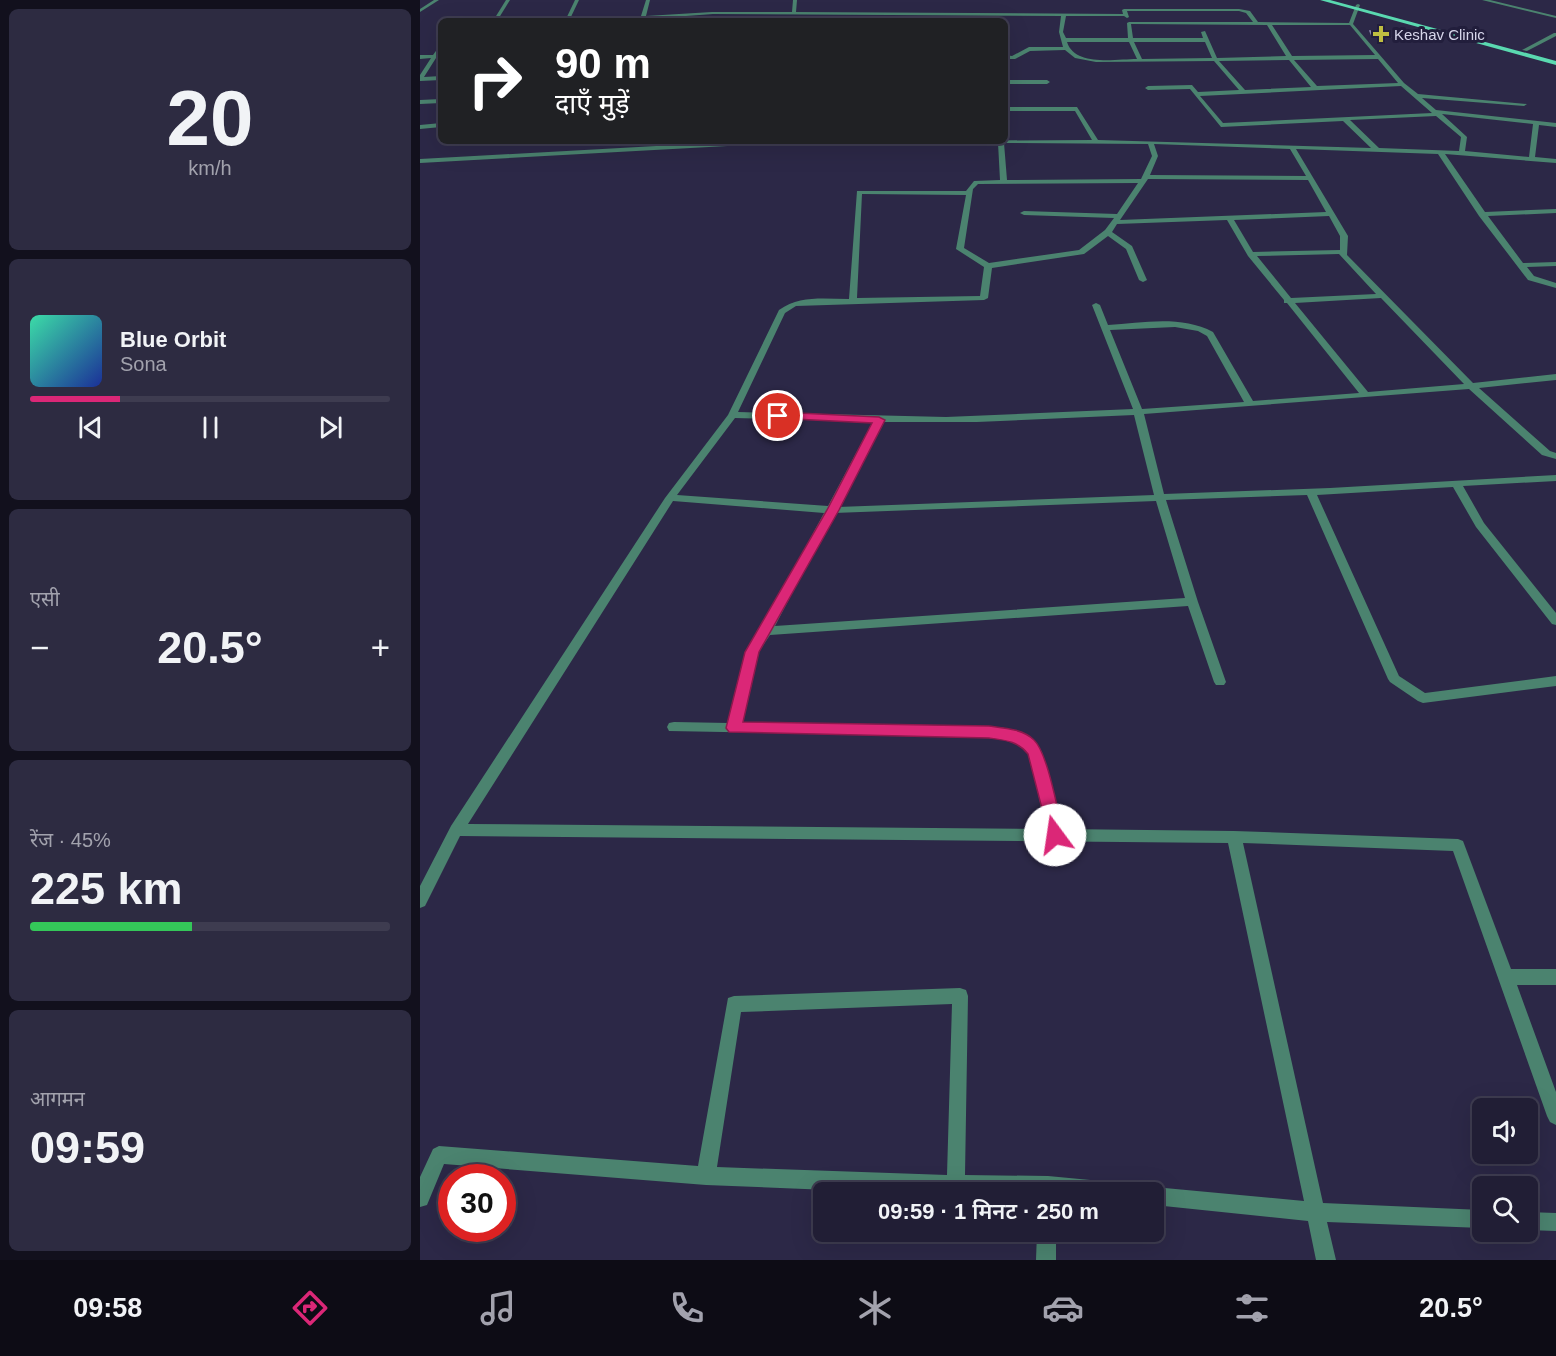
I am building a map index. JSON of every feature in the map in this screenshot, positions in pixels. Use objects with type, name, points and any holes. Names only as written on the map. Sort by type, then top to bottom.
[{"type":"main road","points":[[1323,0],[1556,58]]},
{"type":"main road","points":[[1339,0],[1556,63]]},
{"type":"street","points":[[420,11],[437,0]]},
{"type":"street","points":[[497,18],[508,0]]},
{"type":"street","points":[[568,18],[577,0]]},
{"type":"street","points":[[642,18],[648,0]]},
{"type":"street","points":[[794,13],[795,0]]},
{"type":"street","points":[[1120,0],[1129,23],[1131,40],[1140,60]]},
{"type":"street","points":[[1484,0],[1556,17]]},
{"type":"street","points":[[711,18],[713,6]]},
{"type":"street","points":[[944,18],[947,7]]},
{"type":"street","points":[[1351,24],[1357,7]]},
{"type":"street","points":[[656,18],[712,14],[1064,14],[1243,10],[1248,12],[1256,23]]},
{"type":"street","points":[[977,18],[978,14]]},
{"type":"street","points":[[1064,14],[1061,32],[1066,48],[1069,54],[1082,59],[1379,57]]},
{"type":"street","points":[[1129,23],[1351,24],[1402,84],[1464,137],[1462,153]]},
{"type":"street","points":[[1198,23],[1215,59],[1244,92]]},
{"type":"street","points":[[1268,23],[1290,58],[1315,88]]},
{"type":"street","points":[[1525,50],[1556,34]]},
{"type":"street","points":[[1064,40],[1206,40]]},
{"type":"street","points":[[1008,57],[1013,58],[1029,49],[1066,48]]},
{"type":"street","points":[[420,57],[438,56]]},
{"type":"street","points":[[420,79],[438,56]]},
{"type":"street","points":[[420,79],[438,78]]},
{"type":"street","points":[[1008,82],[1047,82]]},
{"type":"street","points":[[1196,94],[1402,84]]},
{"type":"street","points":[[1148,88],[1192,87],[1221,125],[1437,113],[1556,125]]},
{"type":"street","points":[[1416,96],[1524,104]]},
{"type":"street","points":[[420,102],[438,101]]},
{"type":"street","points":[[1008,109],[1077,109],[1096,141]]},
{"type":"street","points":[[1345,119],[1377,150]]},
{"type":"street","points":[[1532,159],[1536,122]]},
{"type":"street","points":[[420,127],[438,125]]},
{"type":"street","points":[[1008,141],[1150,142],[1440,152],[1556,161]]},
{"type":"street","points":[[1150,142],[1155,156],[1145,179],[1108,232],[1081,252],[988,266],[960,249],[969,193],[976,182],[1145,179],[1309,178]]},
{"type":"street","points":[[604,150],[606,144]]},
{"type":"street","points":[[420,161],[721,144]]},
{"type":"street","points":[[1001,144],[1004,182]]},
{"type":"street","points":[[1292,147],[1344,236],[1342,255],[1472,386],[1546,453],[1556,456]]},
{"type":"street","points":[[1440,152],[1482,214],[1531,278],[1556,286]]},
{"type":"street","points":[[853,301],[859,192],[969,193]]},
{"type":"street","points":[[1482,214],[1556,212]]},
{"type":"street","points":[[1024,213],[1118,219],[1331,214]]},
{"type":"street","points":[[1229,218],[1251,254],[1287,301],[1366,395]]},
{"type":"street","points":[[1108,232],[1129,248],[1143,280]]},
{"type":"street","points":[[1251,254],[1343,252]]},
{"type":"street","points":[[1520,265],[1556,264]]},
{"type":"street","points":[[420,901],[456,830],[670,498],[732,416],[782,312],[801,302],[984,298],[988,266]]},
{"type":"street","points":[[1287,301],[1382,296]]},
{"type":"street","points":[[1096,305],[1138,411],[1160,498],[1191,602],[1220,682]]},
{"type":"street","points":[[1105,327],[1184,326],[1204,329],[1210,334],[1250,404]]},
{"type":"street","points":[[732,416],[879,420],[978,419],[1250,404],[1556,377]]},
{"type":"street","points":[[734,728],[752,652],[833,510],[879,420]]},
{"type":"street","points":[[670,498],[833,510],[1311,492],[1556,478]]},
{"type":"street","points":[[1456,484],[1480,525],[1556,621]]},
{"type":"street","points":[[1311,492],[1394,679],[1423,698],[1556,681]]},
{"type":"street","points":[[766,631],[1191,602]]},
{"type":"street","points":[[674,727],[989,732],[1014,736],[1028,743],[1035,752],[1055,835]]},
{"type":"street","points":[[456,830],[1234,837],[1458,845],[1556,1116]]},
{"type":"street","points":[[1234,837],[1326,1260]]},
{"type":"street","points":[[1505,977],[1556,977]]},
{"type":"street","points":[[706,1176],[734,1004],[960,996],[956,1182]]},
{"type":"street","points":[[420,1198],[439,1155],[706,1176],[894,1182]]},
{"type":"street","points":[[1164,1197],[1316,1212],[1472,1219]]},
{"type":"street","points":[[1538,1221],[1556,1222]]},
{"type":"street","points":[[1046,1260],[1047,1242]]},
{"type":"building","points":[[1370,31],[1387,32],[1390,37],[1372,36]]},
{"type":"place","name":"Keshav Clinic","points":[[1381,34]]},
{"type":"route","points":[[778,416],[879,420],[833,510],[752,652],[734,728],[989,732],[1014,736],[1028,743],[1035,752],[1055,835]]}]
